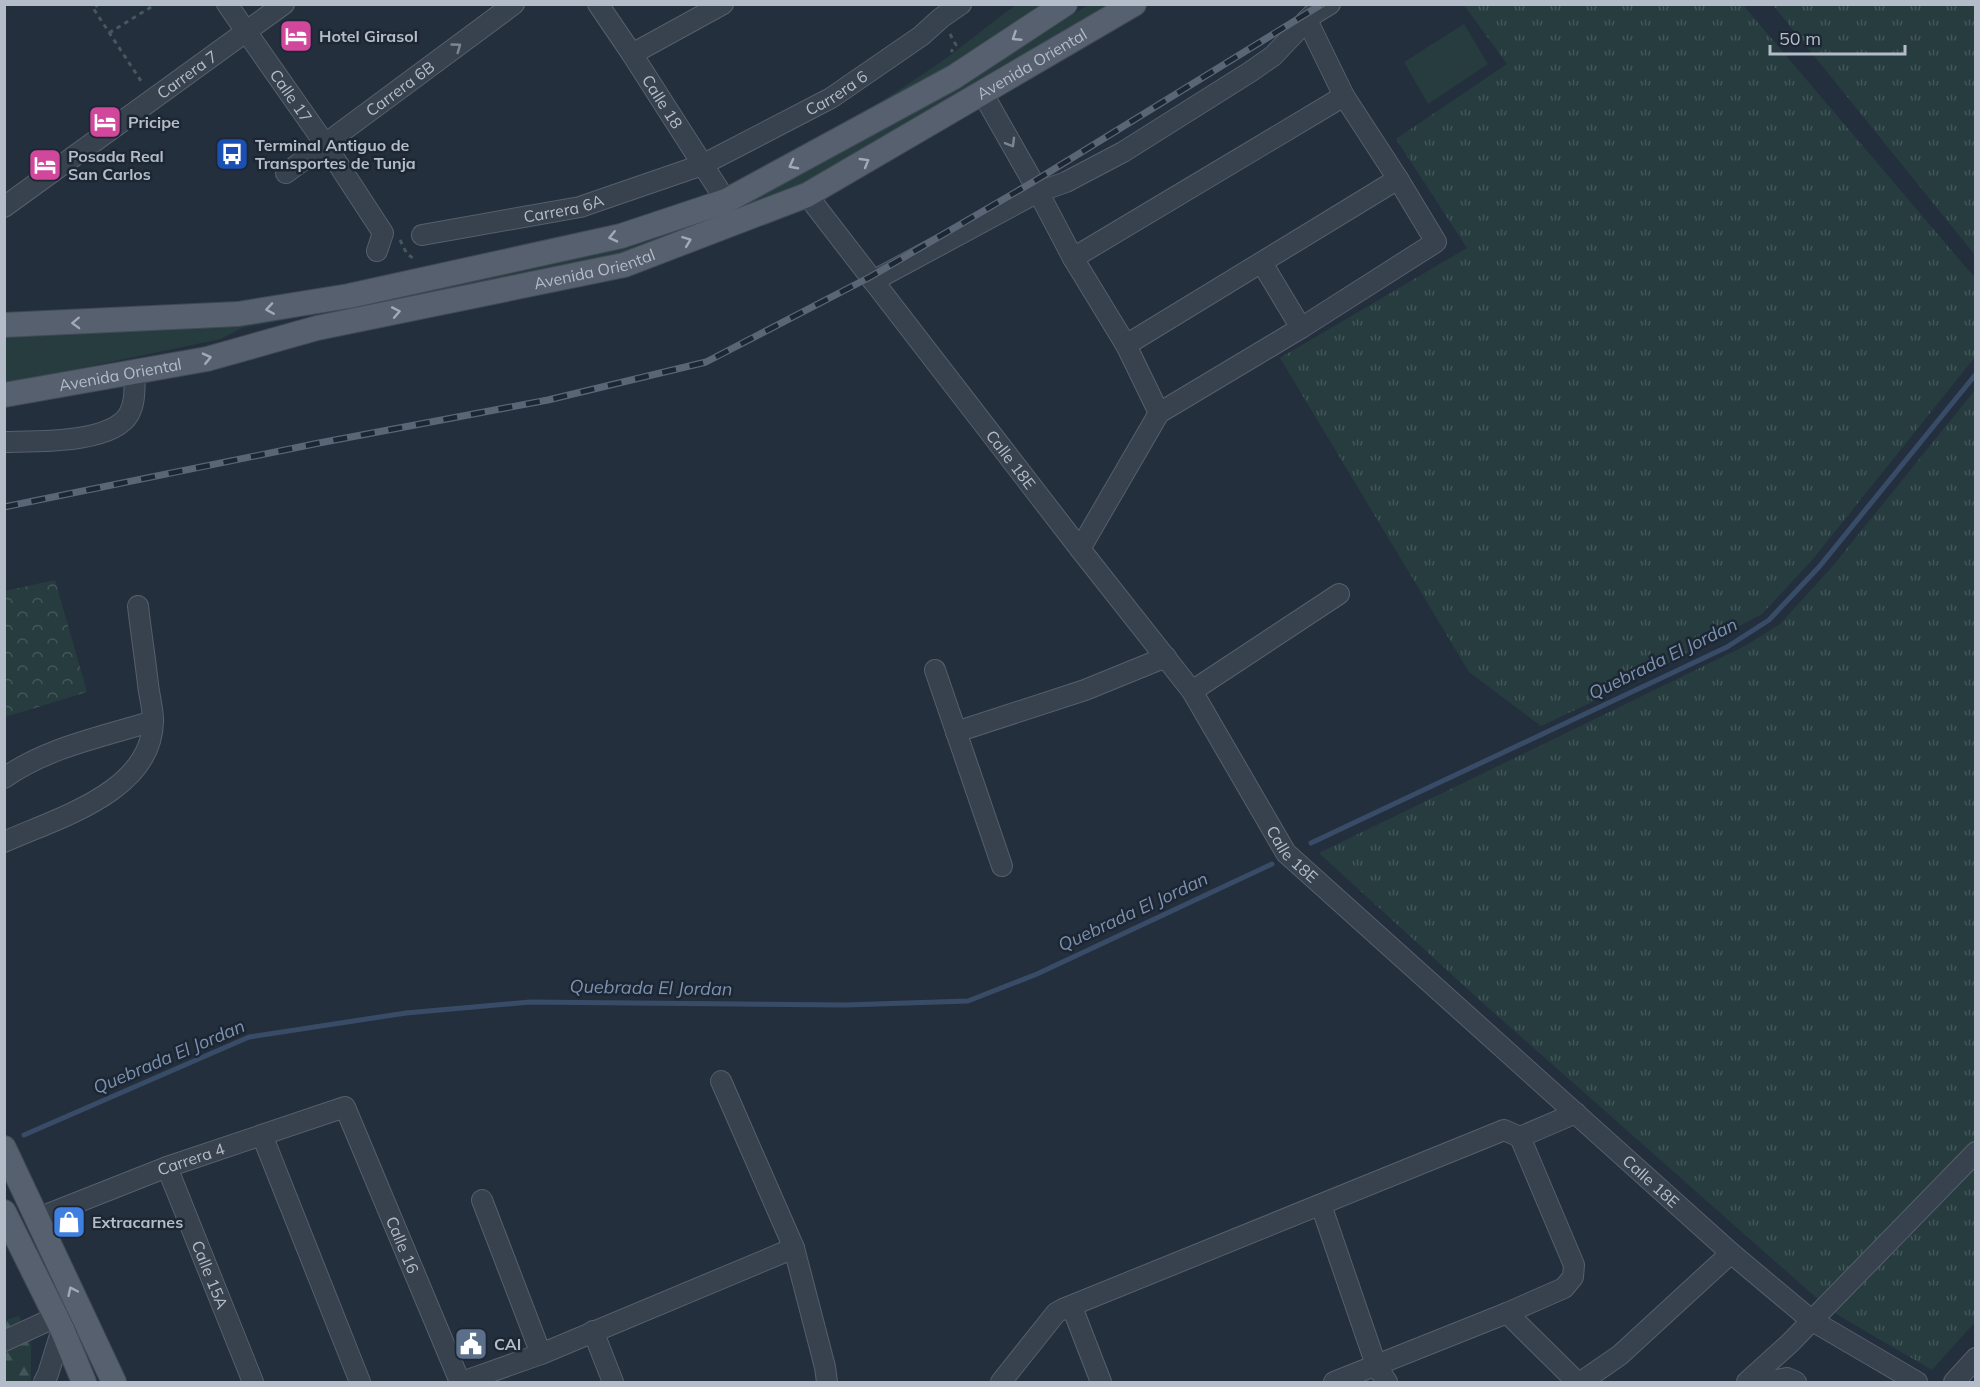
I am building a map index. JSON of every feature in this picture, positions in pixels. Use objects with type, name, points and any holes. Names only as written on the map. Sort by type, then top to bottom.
[{"type":"main road","name":"Avenida Oriental","points":[[4,325],[238,314],[349,296],[621,236],[726,201],[954,77],[1065,4]]},
{"type":"main road","name":"Avenida Oriental","points":[[4,394],[207,359],[317,328],[624,265],[807,195],[1134,4]]},
{"type":"main road","points":[[314,302],[317,328]]},
{"type":"main road","points":[[4,1148],[15,1196],[38,1218],[114,1383]]},
{"type":"main road","points":[[4,1212],[59,1323],[84,1383]]},
{"type":"street","name":"Calle 17","points":[[227,4],[325,144],[382,233],[377,251]]},
{"type":"street","name":"Carrera 7","points":[[4,207],[284,4]]},
{"type":"street","name":"Carrera 6B","points":[[286,173],[514,4]]},
{"type":"street","name":"Calle 18","points":[[598,4],[726,201]]},
{"type":"street","points":[[632,54],[694,11],[723,4]]},
{"type":"street","name":"Carrera 6","points":[[702,165],[831,98],[921,36],[938,11],[961,4]]},
{"type":"street","points":[[873,281],[1038,192],[1066,182],[1123,152],[1273,56],[1307,20],[1330,4]]},
{"type":"street","points":[[1080,549],[1159,413],[1301,328],[1436,242],[1344,96],[1307,20]]},
{"type":"street","points":[[982,94],[1073,258],[1126,345],[1159,413]]},
{"type":"street","points":[[1073,258],[1344,96]]},
{"type":"street","name":"Carrera 6A","points":[[422,235],[580,207],[702,165]]},
{"type":"street","points":[[1126,345],[1398,179]]},
{"type":"street","name":"Calle 18E","points":[[807,195],[1192,691],[1286,853],[1731,1253],[1811,1320],[1917,1383]]},
{"type":"street","points":[[1262,263],[1301,328]]},
{"type":"street","points":[[4,442],[76,438],[90,436],[112,428],[126,418],[132,406],[135,373]]},
{"type":"street","points":[[1192,691],[1339,594]]},
{"type":"street","points":[[4,842],[96,801],[123,782],[140,763],[148,744],[153,721],[138,606]]},
{"type":"street","points":[[956,732],[1085,690],[1166,657]]},
{"type":"street","points":[[935,670],[1002,866]]},
{"type":"street","points":[[4,778],[22,766],[53,751],[153,721]]},
{"type":"street","points":[[721,1081],[794,1248],[825,1367],[827,1383]]},
{"type":"street","name":"Carrera 4","points":[[38,1218],[167,1167],[345,1107]]},
{"type":"street","name":"Calle 16","points":[[345,1107],[461,1383]]},
{"type":"street","points":[[1520,1137],[1576,1113]]},
{"type":"street","points":[[1001,1383],[1056,1313],[1504,1130],[1520,1137],[1574,1265],[1574,1277],[1564,1288],[1334,1383]]},
{"type":"street","points":[[262,1135],[360,1383]]},
{"type":"street","points":[[1747,1383],[1790,1343],[1976,1152]]},
{"type":"street","name":"Calle 15A","points":[[167,1167],[253,1383]]},
{"type":"street","points":[[482,1200],[541,1354]]},
{"type":"street","points":[[1321,1205],[1376,1365],[1387,1383]]},
{"type":"street","points":[[461,1383],[541,1354],[794,1248]]},
{"type":"street","points":[[1507,1313],[1579,1383],[1620,1355],[1731,1253]]},
{"type":"street","points":[[1072,1307],[1101,1383]]},
{"type":"street","points":[[4,1341],[59,1323],[85,1319]]},
{"type":"street","points":[[44,1383],[59,1323]]},
{"type":"street","points":[[593,1331],[614,1382]]},
{"type":"street","points":[[1954,1383],[1976,1359]]},
{"type":"street","points":[[1767,1383],[1787,1378],[1796,1383]]},
{"type":"path","points":[[99,4],[93,8],[153,99]]},
{"type":"path","points":[[109,33],[156,4]]},
{"type":"path","points":[[938,11],[956,45],[950,60],[954,77]]},
{"type":"path","points":[[400,240],[411,258],[445,274]]},
{"type":"green space","points":[[1016,5],[1058,5],[737,187],[735,182],[841,125],[917,78]]},
{"type":"green space","points":[[1088,5],[1114,5],[832,170],[763,203],[613,258],[328,319],[334,309],[401,297],[827,159],[874,134]]},
{"type":"green space","points":[[1464,5],[1743,5],[1975,278],[1975,357],[1813,559],[1762,614],[1609,694],[1541,726],[1469,672],[1280,358],[1467,248],[1396,139],[1507,64]]},
{"type":"green space","points":[[1773,5],[1975,5],[1975,255]]},
{"type":"green space","points":[[1464,24],[1488,64],[1428,104],[1404,62]]},
{"type":"green space","points":[[301,313],[299,317],[242,328],[221,339],[5,384],[4,336]]},
{"type":"green space","points":[[1975,390],[1975,1322],[1932,1370],[1838,1315],[1820,1301],[1484,1004],[1319,853],[1745,646],[1780,624],[1832,567]]},
{"type":"green space","points":[[55,580],[87,692],[5,717],[5,591]]},
{"type":"green space","points":[[19,1316],[31,1343],[31,1382],[5,1382],[4,1321]]},
{"type":"waterway","name":"Quebrada El Jordan","points":[[1311,843],[1727,647],[1769,620],[1819,567],[1976,374]]},
{"type":"waterway","name":"Quebrada El Jordan","points":[[24,1135],[249,1037],[406,1013],[530,1002],[845,1005],[968,1001],[1037,974],[1272,864]]},
{"type":"railway","points":[[4,507],[319,443],[548,400],[706,362],[870,277],[1033,182],[1322,4]]},
{"type":"place","name":"Hotel Girasol","points":[[296,36]]},
{"type":"place","name":"Pricipe","points":[[105,122]]},
{"type":"place","name":"Terminal Antiguo de Transportes de Tunja","points":[[232,154]]},
{"type":"place","name":"Posada Real San Carlos","points":[[45,165]]},
{"type":"place","name":"Extracarnes","points":[[69,1222]]},
{"type":"place","name":"CAI","points":[[471,1344]]}]
